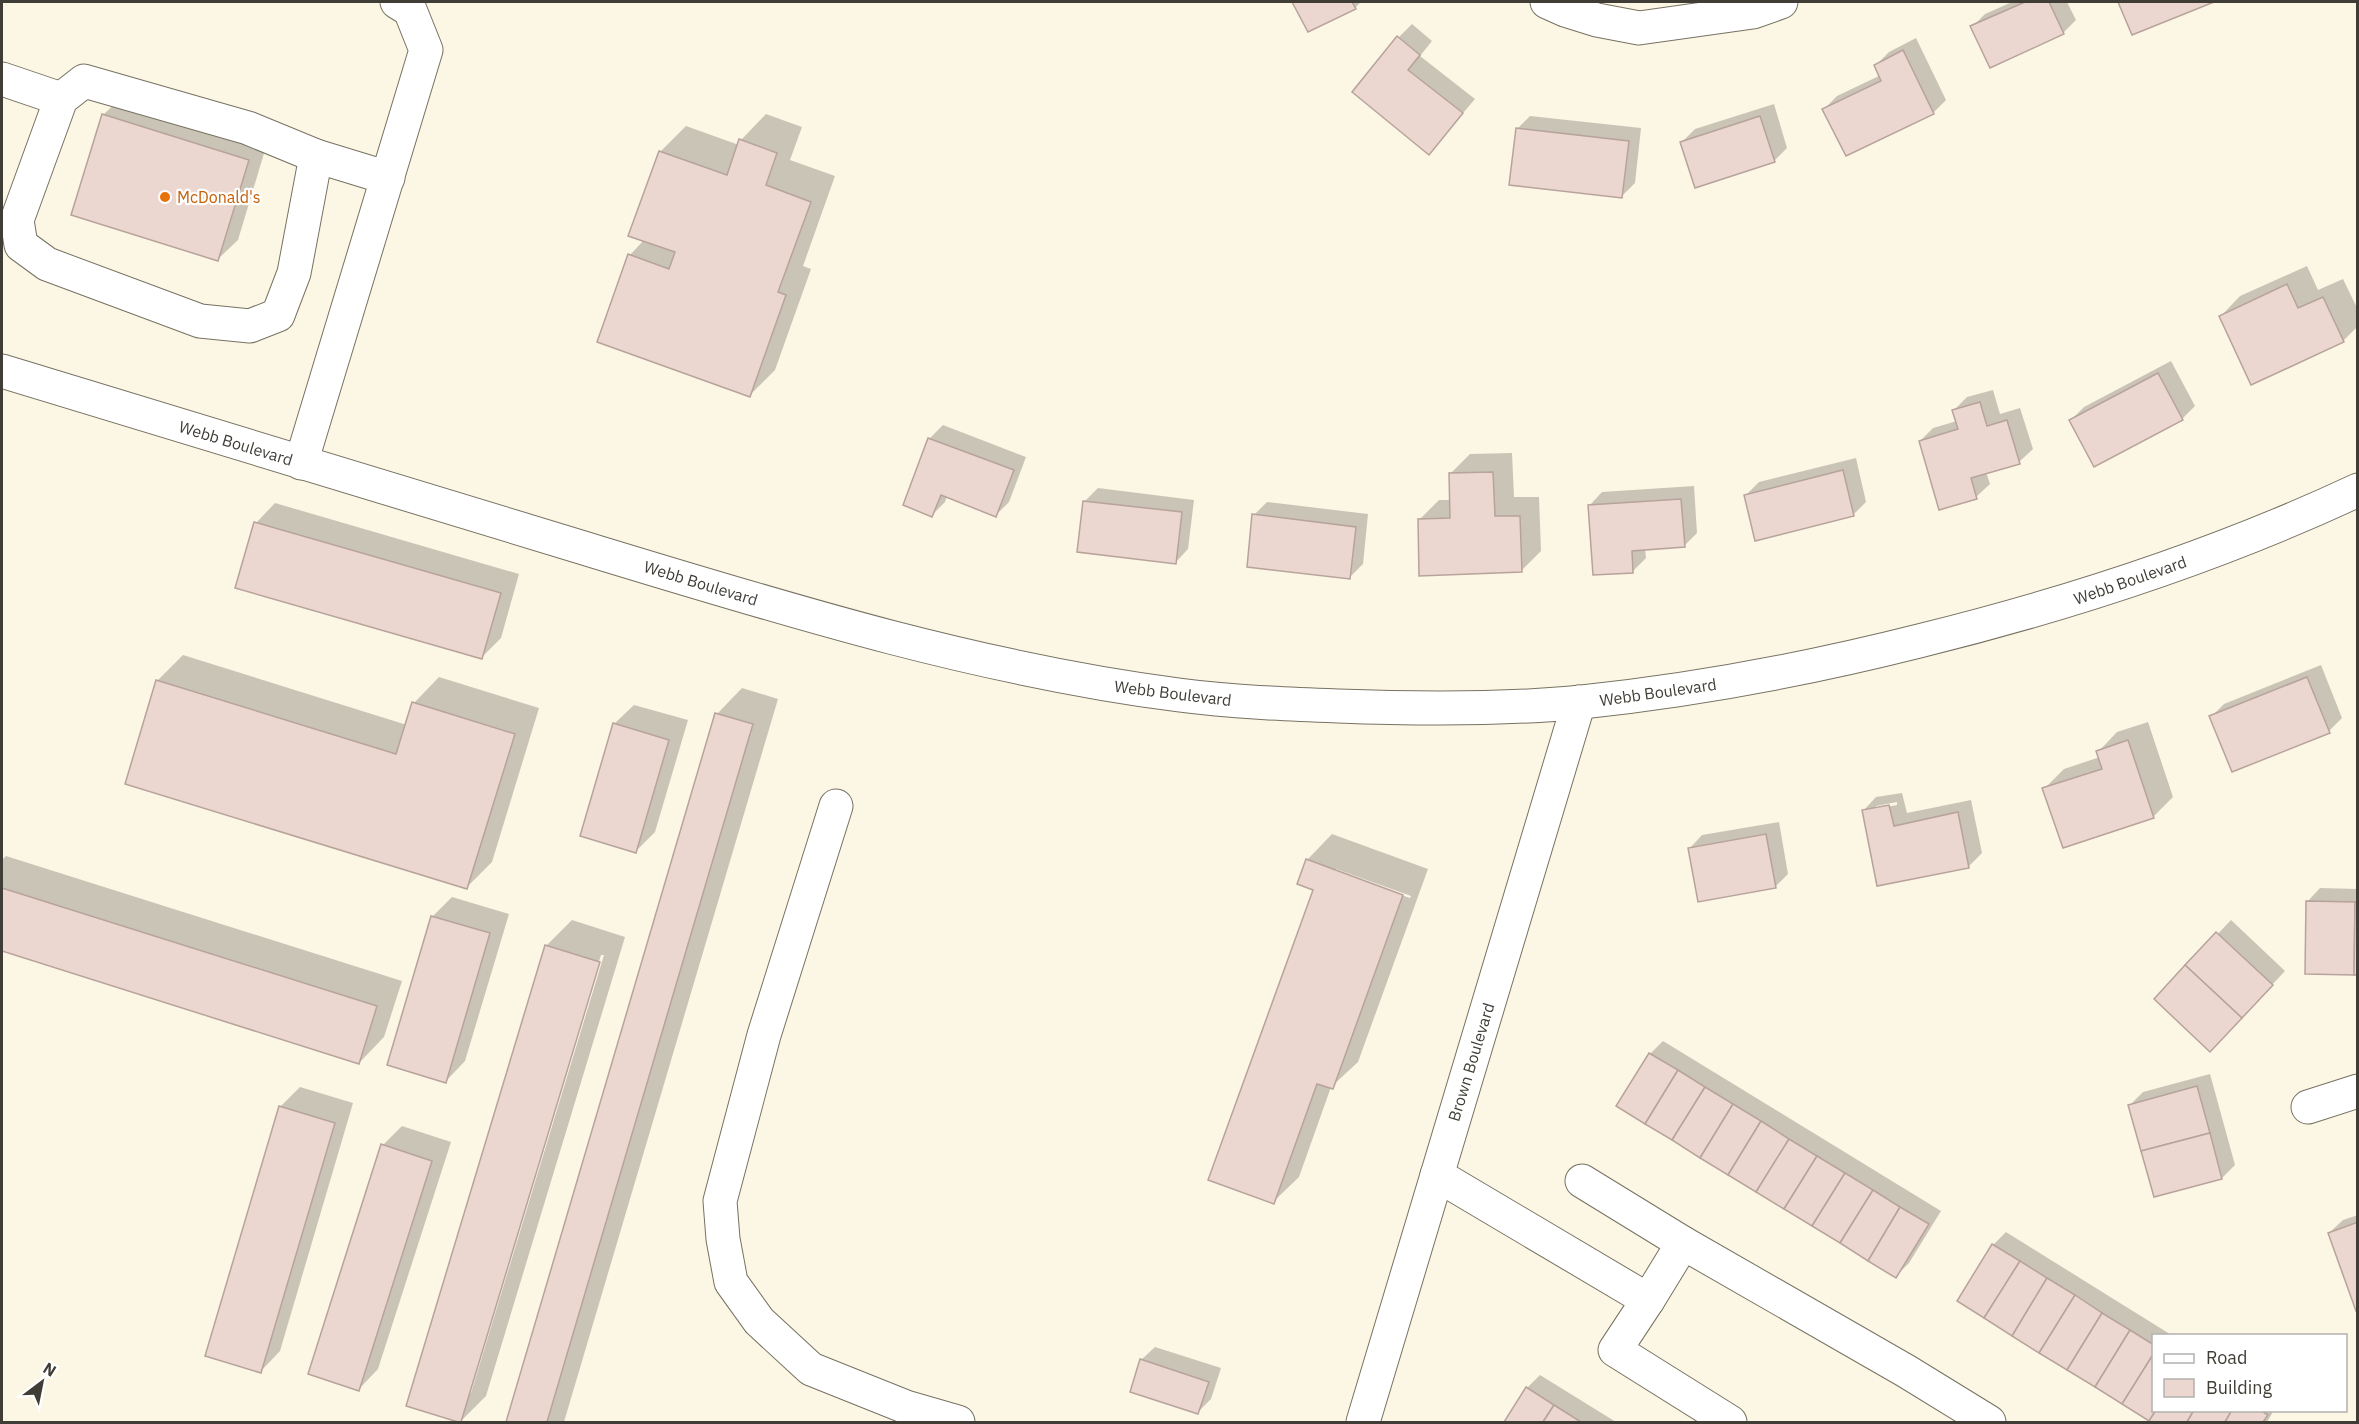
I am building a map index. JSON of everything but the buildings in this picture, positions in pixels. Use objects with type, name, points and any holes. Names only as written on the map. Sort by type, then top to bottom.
[{"type":"street","points":[[302,463],[426,50],[410,10],[397,2]]},
{"type":"street","points":[[1548,2],[1597,20],[1639,28],[1753,12],[1781,2]]},
{"type":"street","points":[[2,79],[61,99]]},
{"type":"street","points":[[316,156],[294,273],[278,315],[250,326],[200,321],[47,264],[21,245],[17,220],[61,99],[84,81],[248,128],[316,156],[388,178]]},
{"type":"street","name":"Webb Boulevard","points":[[2,371],[832,621],[948,651],[1097,683],[1187,696],[1270,704],[1494,708],[1579,702],[1691,689],[1808,667],[1986,625],[2079,597],[2182,563],[2297,519],[2358,490]]},
{"type":"street","name":"Brown Boulevard","points":[[1363,1422],[1579,702]]},
{"type":"street","points":[[836,806],[764,1035],[720,1201],[723,1239],[731,1282],[759,1320],[811,1369],[906,1407],[958,1422]]},
{"type":"street","points":[[2308,1107],[2358,1091]]},
{"type":"street","points":[[1437,1174],[1648,1300]]},
{"type":"street","points":[[1582,1181],[1683,1243],[1906,1371],[1989,1422]]},
{"type":"street","points":[[1683,1243],[1615,1350],[1730,1422]]},
{"type":"place","name":"McDonald's","points":[[165,197]]}]
